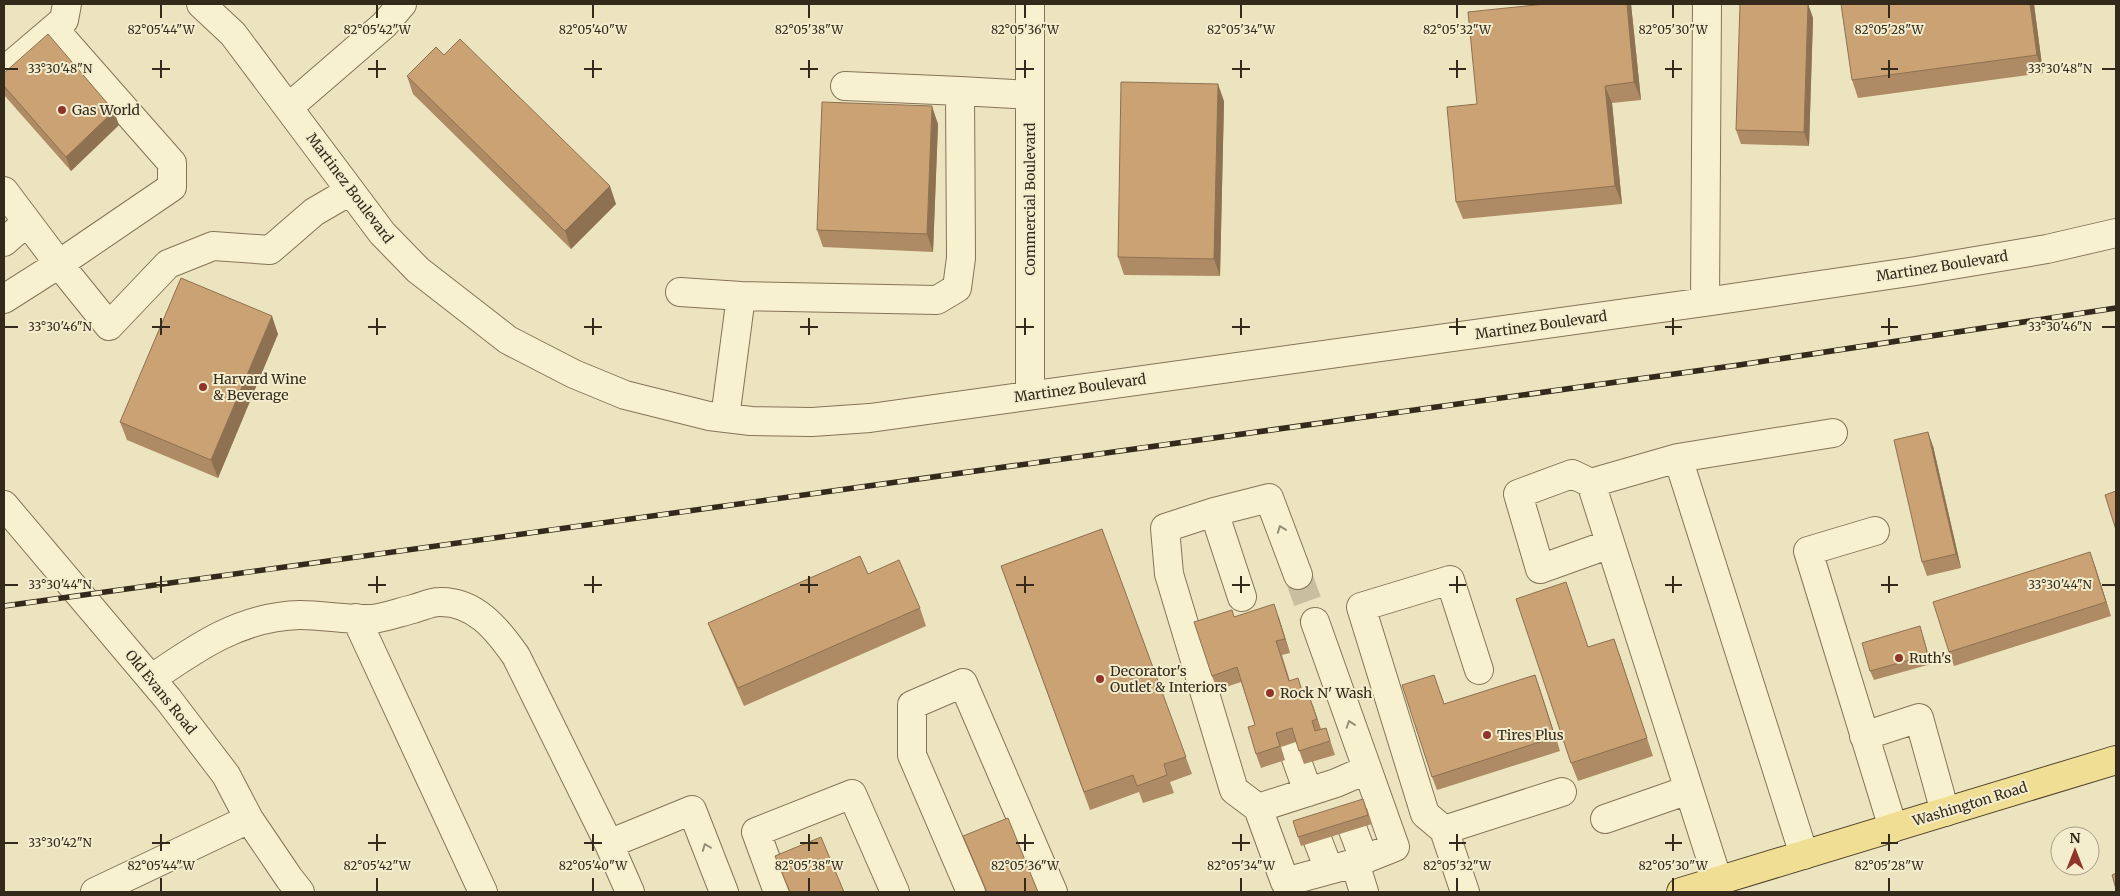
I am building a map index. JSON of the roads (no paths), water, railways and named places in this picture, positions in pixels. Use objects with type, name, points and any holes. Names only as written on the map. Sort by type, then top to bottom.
[{"type":"main road","name":"Washington Road","points":[[1680,892],[2116,760]]},
{"type":"street","points":[[4,71],[64,20],[68,4]]},
{"type":"street","name":"Martinez Boulevard","points":[[201,4],[233,34],[289,106],[382,233],[418,270],[508,340],[574,374],[625,395],[709,416],[725,418],[751,421],[812,422],[870,418],[1916,271],[2047,249],[2116,233]]},
{"type":"street","points":[[289,106],[384,25],[402,4]]},
{"type":"street","name":"Commercial Boulevard","points":[[1030,4],[1030,395]]},
{"type":"street","points":[[1706,302],[1707,4]]},
{"type":"street","points":[[4,299],[60,264],[172,187],[172,163],[54,29]]},
{"type":"street","points":[[845,86],[1030,95]]},
{"type":"street","points":[[680,292],[741,296],[937,300],[957,288],[961,258],[960,91]]},
{"type":"street","points":[[4,191],[109,326],[168,264],[213,246],[270,250],[314,212],[350,191]]},
{"type":"street","points":[[4,242],[27,222]]},
{"type":"street","points":[[725,418],[741,296]]},
{"type":"street","points":[[1610,544],[1540,568],[1518,494],[1572,474],[1591,483],[1678,458],[1833,433]]},
{"type":"street","points":[[1678,458],[1804,854]]},
{"type":"street","points":[[1591,483],[1718,881]]},
{"type":"street","points":[[1298,575],[1270,498],[1214,512],[1165,528],[1169,574],[1234,790],[1258,808],[1285,882],[1360,861],[1395,847],[1366,770],[1315,622]]},
{"type":"street","name":"Old Evans Road","points":[[4,505],[151,679],[226,775],[248,819],[300,892]]},
{"type":"street","points":[[1214,512],[1242,597]]},
{"type":"street","points":[[1876,531],[1808,551],[1893,828]]},
{"type":"street","points":[[1465,892],[1444,830],[1425,814],[1361,607],[1450,580],[1479,670]]},
{"type":"street","points":[[151,679],[202,644],[227,632],[267,619],[299,615],[373,619],[438,602],[463,605],[481,615],[498,631],[516,656],[609,844],[630,892]]},
{"type":"street","points":[[356,618],[482,892]]},
{"type":"street","points":[[971,892],[912,755],[912,705],[963,683],[1053,892]]},
{"type":"street","points":[[1864,736],[1919,718],[1945,812]]},
{"type":"street","points":[[1291,744],[1316,833],[1329,870]]},
{"type":"street","points":[[1258,808],[1336,783],[1366,770]]},
{"type":"street","points":[[1336,783],[1350,822],[1360,861],[1364,892]]},
{"type":"street","points":[[1605,819],[1688,790]]},
{"type":"street","points":[[1444,830],[1562,792]]},
{"type":"street","points":[[778,892],[756,832],[852,794],[895,892]]},
{"type":"street","points":[[609,844],[692,810],[724,892]]},
{"type":"street","points":[[95,892],[248,819]]},
{"type":"tunnel","points":[[1298,575],[1315,622]]},
{"type":"railway","points":[[4,606],[1739,365],[2116,308]]},
{"type":"place","name":"Gas World","points":[[62,110]]},
{"type":"place","name":"Harvard Wine & Beverage","points":[[203,387]]},
{"type":"place","name":"Ruth's","points":[[1899,658]]},
{"type":"place","name":"Decorator's Outlet & Interiors","points":[[1100,679]]},
{"type":"place","name":"Rock N' Wash","points":[[1270,693]]},
{"type":"place","name":"Tires Plus","points":[[1487,735]]}]
